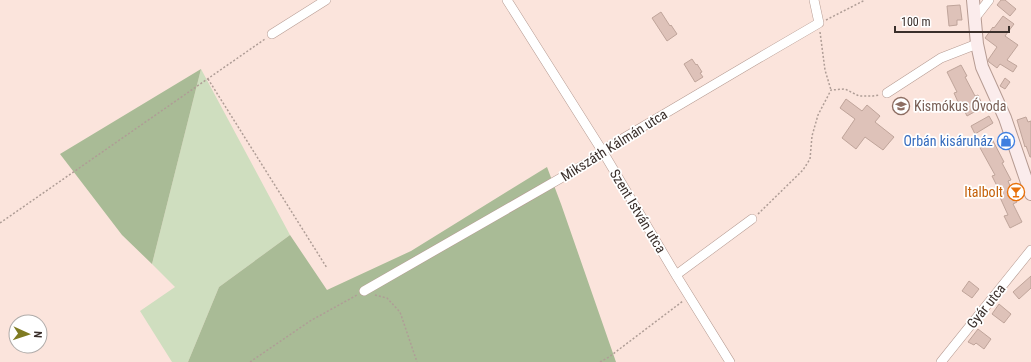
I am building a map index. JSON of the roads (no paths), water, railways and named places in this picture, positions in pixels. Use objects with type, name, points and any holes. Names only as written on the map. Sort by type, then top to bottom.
[{"type":"main road","points":[[973,0],[977,44],[982,67],[1004,118],[1031,194]]},
{"type":"street","points":[[272,34],[326,0]]},
{"type":"street","name":"Szent István utca","points":[[507,0],[603,152],[730,362]]},
{"type":"street","name":"Mikszáth Kálmán utca","points":[[364,291],[601,155],[605,149],[819,24],[814,0]]},
{"type":"street","points":[[975,18],[989,0]]},
{"type":"street","points":[[887,93],[941,58],[977,44]]},
{"type":"street","points":[[676,275],[752,219]]},
{"type":"street","name":"Gyár utca","points":[[941,362],[1031,250]]},
{"type":"place","name":"Kismókus Óvoda","points":[[901,106]]},
{"type":"place","name":"Orbán kisáruház","points":[[1006,141]]},
{"type":"place","name":"Italbolt","points":[[1016,192]]}]
